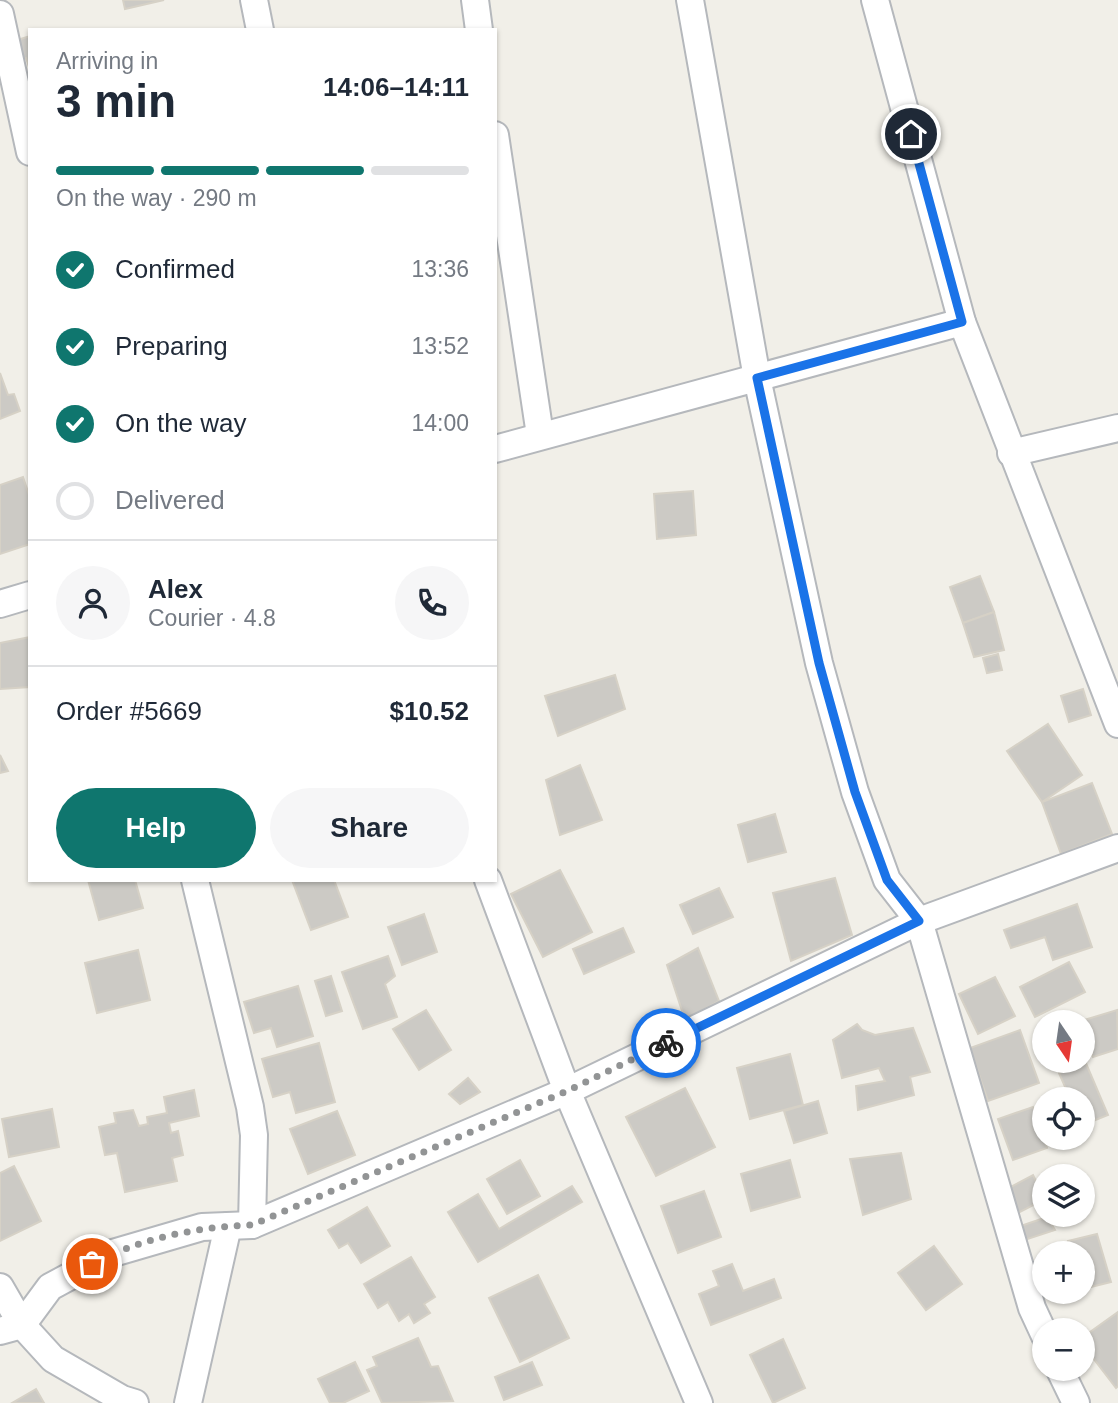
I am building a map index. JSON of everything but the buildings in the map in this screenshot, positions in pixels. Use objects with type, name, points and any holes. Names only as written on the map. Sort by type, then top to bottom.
[{"type":"street","points":[[254,0],[260,28]]},
{"type":"street","points":[[475,0],[479,28]]},
{"type":"street","points":[[690,0],[757,378],[819,663],[855,792],[887,880],[919,921],[1037,1318]]},
{"type":"street","points":[[875,0],[962,322],[1118,724]]},
{"type":"street","points":[[0,14],[28,143]]},
{"type":"street","points":[[497,148],[540,435]]},
{"type":"street","points":[[497,448],[962,322]]},
{"type":"street","points":[[1011,453],[1118,428]]},
{"type":"street","points":[[0,604],[28,596]]},
{"type":"street","points":[[11,1328],[50,1287],[113,1252],[202,1227],[240,1225],[567,1091],[919,921],[1118,848]]},
{"type":"street","points":[[188,1403],[240,1225],[254,1135],[195,882]]},
{"type":"street","points":[[489,882],[567,1091],[699,1403]]},
{"type":"street","points":[[0,1287],[11,1328],[53,1359],[122,1399],[135,1403]]},
{"type":"street","points":[[1065,1381],[1076,1403]]},
{"type":"way so far","points":[[92,1264],[113,1252],[202,1227],[252,1225],[567,1091],[666,1043]]},
{"type":"route","points":[[666,1043],[919,921],[887,880],[855,792],[819,663],[757,378],[962,322],[911,134]]}]
